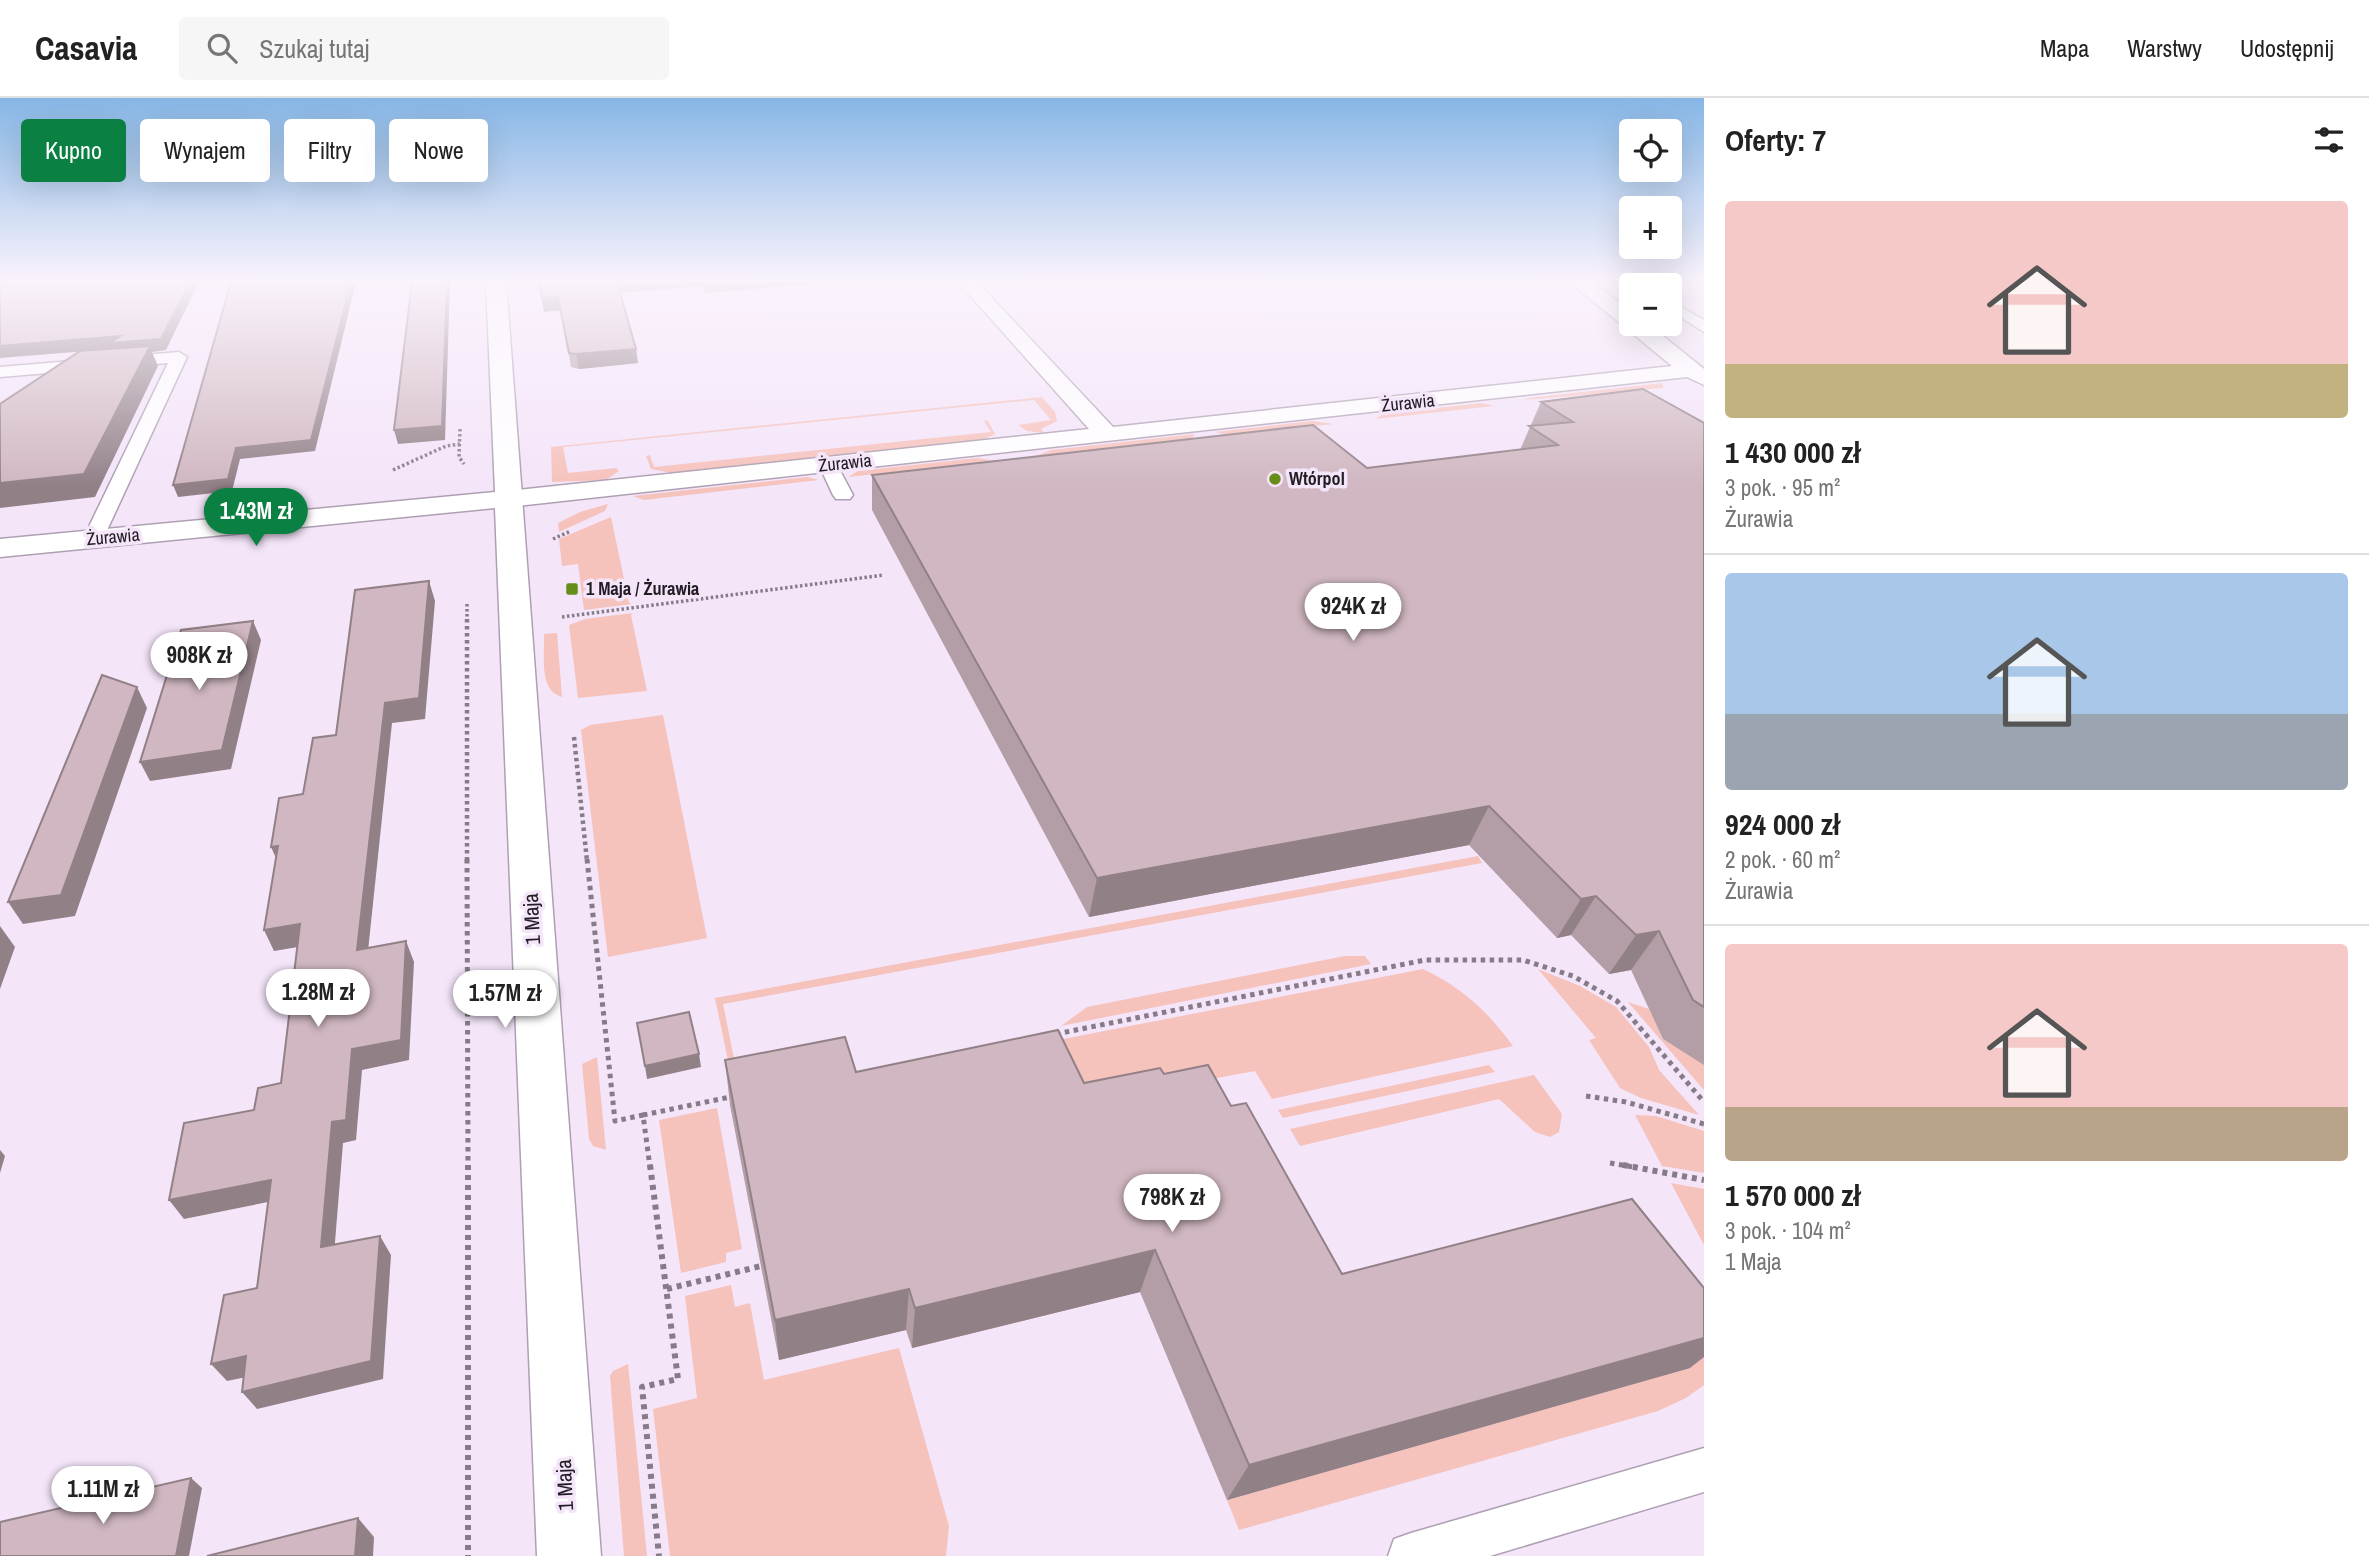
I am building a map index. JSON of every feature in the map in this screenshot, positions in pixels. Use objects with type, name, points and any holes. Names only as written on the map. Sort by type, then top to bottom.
[{"type":"street","name":"1 Maja","points":[[500,350],[569,1556]]},
{"type":"street","points":[[1029,350],[1107,435]]},
{"type":"street","points":[[1669,350],[1696,374]]},
{"type":"street","name":"Żurawia","points":[[0,548],[508,499],[1696,374]]},
{"type":"lane","points":[[0,372],[179,357],[93,539]]},
{"type":"lane","points":[[828,465],[843,495]]},
{"type":"lane","points":[[1411,1556],[1704,1470]]},
{"type":"path","points":[[562,617],[884,575]]},
{"type":"path","points":[[467,599],[468,1556]]},
{"type":"path","points":[[574,737],[615,1121],[748,1094]]},
{"type":"path","points":[[1044,1036],[1425,960],[1523,960],[1573,976],[1617,1002],[1704,1102]]},
{"type":"path","points":[[1587,1096],[1626,1102],[1704,1124]]},
{"type":"path","points":[[643,1115],[678,1379],[642,1387],[659,1556]]},
{"type":"path","points":[[1610,1164],[1704,1180]]},
{"type":"path","points":[[667,1289],[761,1266]]},
{"type":"shaded area","points":[[1663,383],[1663,388],[1525,400],[1529,398]]},
{"type":"shaded area","points":[[1042,397],[1055,412],[1057,421],[1041,429],[1044,433],[1027,431],[1018,425],[1051,420],[1034,400],[563,447],[568,473],[616,468],[619,471],[606,480],[552,482],[551,447]]},
{"type":"shaded area","points":[[1481,403],[1495,406],[1375,419],[1384,414]]},
{"type":"shaded area","points":[[987,420],[995,434],[983,440],[672,473],[651,469],[646,456],[650,455],[654,467],[991,432],[984,421]]},
{"type":"shaded area","points":[[1312,421],[1334,424],[1228,435],[1215,432]]},
{"type":"shaded area","points":[[1195,434],[1191,440],[1033,457],[1051,450]]},
{"type":"shaded area","points":[[977,458],[997,461],[848,477],[858,471]]},
{"type":"shaded area","points":[[807,477],[819,480],[644,500],[633,496]]},
{"type":"shaded area","points":[[608,504],[605,511],[559,532],[558,523],[580,512]]},
{"type":"shaded area","points":[[611,517],[629,603],[632,604],[584,610],[578,564],[562,566],[559,539]]},
{"type":"shaded area","points":[[633,613],[631,615],[647,691],[578,698],[569,625],[585,619]]},
{"type":"shaded area","points":[[557,633],[562,697],[549,687],[544,671],[544,634]]},
{"type":"shaded area","points":[[663,715],[707,938],[608,957],[581,730],[590,725]]},
{"type":"shaded area","points":[[1478,856],[1482,863],[723,1004],[740,1088],[734,1089],[715,998]]},
{"type":"shaded area","points":[[1345,956],[1365,956],[1371,964],[1061,1026],[1087,1007]]},
{"type":"shaded area","points":[[1423,969],[1462,992],[1494,1022],[1513,1046],[1272,1099],[1255,1071],[1080,1103],[1053,1041]]},
{"type":"shaded area","points":[[1538,969],[1580,986],[1616,1007],[1649,1047],[1659,1070],[1699,1115],[1641,1098],[1620,1088],[1589,1040],[1596,1038]]},
{"type":"shaded area","points":[[1628,1002],[1649,1009],[1663,1039],[1704,1063],[1704,1090]]},
{"type":"shaded area","points":[[597,1057],[606,1150],[593,1146],[589,1139],[582,1064]]},
{"type":"shaded area","points":[[1489,1065],[1495,1072],[1283,1118],[1278,1110]]},
{"type":"shaded area","points":[[1534,1075],[1562,1114],[1559,1132],[1550,1137],[1535,1132],[1499,1099],[1300,1146],[1290,1129]]},
{"type":"shaded area","points":[[717,1108],[742,1249],[726,1253],[726,1262],[681,1273],[659,1120]]},
{"type":"shaded area","points":[[1635,1115],[1656,1116],[1704,1131],[1704,1173],[1662,1166]]},
{"type":"shaded area","points":[[1671,1183],[1704,1189],[1704,1245]]},
{"type":"shaded area","points":[[731,1285],[735,1307],[750,1303],[764,1380],[899,1348],[949,1526],[946,1556],[670,1556],[653,1409],[697,1398],[685,1296]]},
{"type":"shaded area","points":[[1704,1331],[1704,1385],[1686,1398],[1658,1411],[1239,1530],[1227,1500],[1690,1368]]},
{"type":"shaded area","points":[[628,1364],[647,1556],[624,1556],[610,1376],[613,1371]]},
{"type":"building","points":[[148,350],[84,474],[0,483],[0,404],[80,351]]},
{"type":"building","points":[[212,350],[334,350],[311,440],[236,448],[228,479],[173,485]]},
{"type":"building","points":[[404,350],[445,350],[442,426],[394,430]]},
{"type":"building","points":[[568,350],[624,350],[576,354],[569,353]]},
{"type":"building","points":[[1643,389],[1704,423],[1704,1007],[1693,1000],[1659,931],[1636,935],[1596,896],[1581,899],[1489,806],[1097,878],[872,475],[1313,425],[1367,468],[1558,445],[1529,426],[1573,422],[1541,402]]},
{"type":"building","points":[[429,581],[419,698],[385,703],[357,950],[406,941],[401,1040],[352,1049],[346,1120],[332,1122],[321,1247],[380,1236],[371,1361],[242,1392],[246,1356],[211,1364],[224,1295],[257,1288],[271,1180],[169,1200],[184,1123],[254,1110],[258,1088],[281,1083],[300,924],[264,930],[278,846],[271,847],[279,798],[303,794],[313,738],[336,735],[355,590]]},
{"type":"building","points":[[253,621],[222,750],[140,762],[181,630]]},
{"type":"building","points":[[102,675],[137,687],[61,895],[8,902]]},
{"type":"building","points":[[689,1012],[699,1054],[645,1066],[637,1023]]},
{"type":"building","points":[[1058,1030],[1084,1083],[1160,1068],[1164,1074],[1208,1065],[1231,1106],[1246,1103],[1342,1274],[1632,1199],[1704,1288],[1704,1338],[1249,1465],[1155,1250],[915,1308],[909,1289],[775,1320],[725,1060],[845,1037],[856,1072]]},
{"type":"building","points":[[191,1478],[176,1556],[0,1556],[0,1522]]},
{"type":"building","points":[[358,1518],[355,1556],[207,1556]]},
{"type":"place","name":"Wtórpol","points":[[1275,479]]},
{"type":"place","name":"1 Maja / Żurawia","points":[[572,589]]}]
